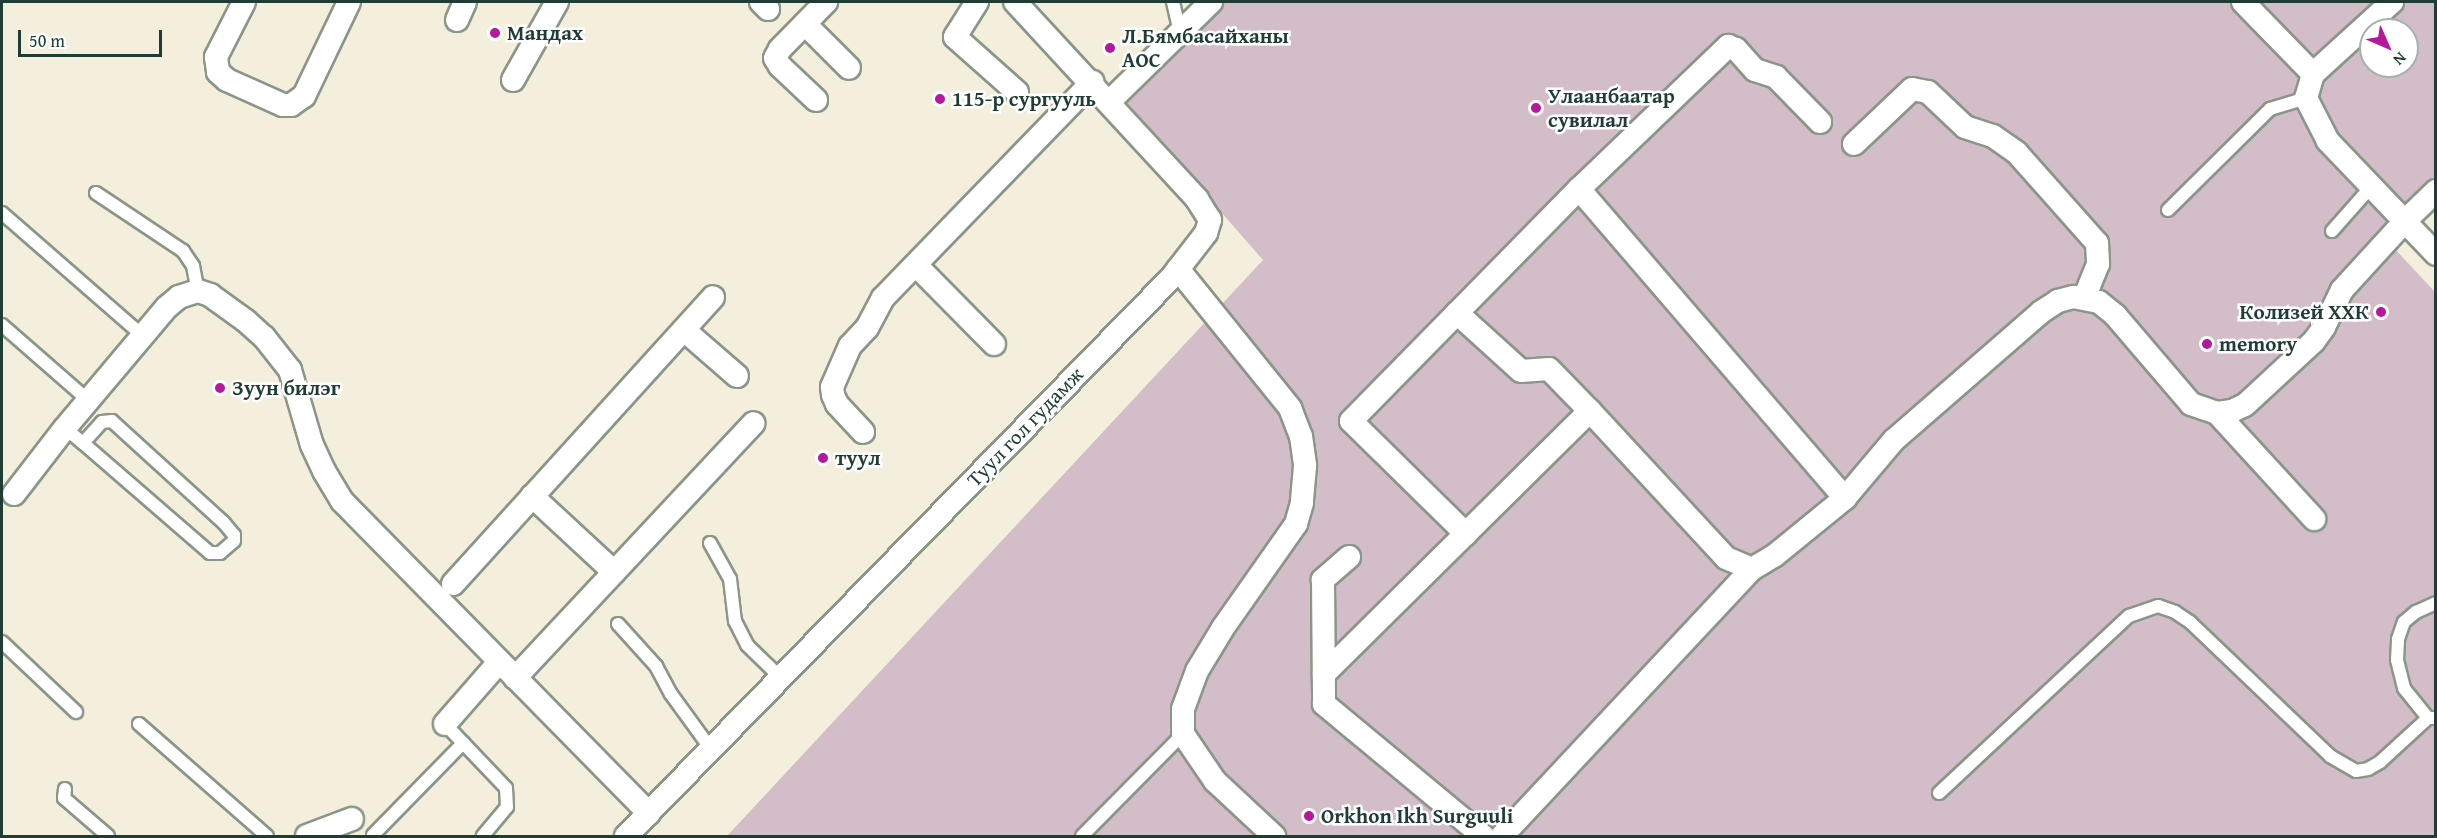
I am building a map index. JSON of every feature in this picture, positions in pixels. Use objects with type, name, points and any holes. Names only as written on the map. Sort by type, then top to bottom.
[{"type":"street","points":[[244,2],[216,57],[218,72],[226,80],[283,105],[291,105],[304,96],[349,2]]},
{"type":"street","points":[[513,80],[557,2]]},
{"type":"street","points":[[816,100],[780,66],[775,57],[826,2]]},
{"type":"street","points":[[977,2],[955,37],[1017,92]]},
{"type":"street","name":"Туул гол гудамж","points":[[626,837],[1178,269],[1206,233],[1210,220],[1197,200],[1092,82],[1015,2]]},
{"type":"street","points":[[1108,102],[1211,2]]},
{"type":"street","points":[[2243,2],[2313,74]]},
{"type":"street","points":[[2392,2],[2313,74],[2306,98],[2328,141],[2370,188],[2436,254]]},
{"type":"street","points":[[805,24],[849,68]]},
{"type":"street","points":[[1466,534],[1351,421],[1580,189],[1728,46],[1736,49],[1755,70],[1776,77],[1820,122]]},
{"type":"street","points":[[863,432],[837,404],[832,387],[850,346],[867,328],[883,298],[1092,82]]},
{"type":"street","points":[[1854,144],[1912,89],[1928,92],[1965,127],[1993,136],[2017,153],[2097,243],[2098,264],[2085,297]]},
{"type":"street","points":[[1580,189],[1845,498]]},
{"type":"street","points":[[1502,837],[1752,569],[1774,556],[1845,498],[1894,440],[2041,312],[2058,301],[2073,297],[2085,297],[2100,302],[2115,315],[2191,404],[2217,413],[2232,411],[2245,405],[2314,341],[2324,327],[2342,290],[2404,222],[2436,191]]},
{"type":"street","points":[[916,264],[994,344]]},
{"type":"street","points":[[1178,269],[1290,408],[1301,436],[1305,466],[1302,503],[1296,524],[1223,628],[1197,671],[1183,709],[1183,734],[1215,781],[1274,837]]},
{"type":"street","points":[[14,494],[65,428],[167,307],[179,297],[198,291],[224,304],[264,337],[290,370],[312,445],[342,501],[649,813]]},
{"type":"street","points":[[453,584],[713,297]]},
{"type":"street","points":[[1457,313],[1521,371],[1549,369],[1726,558],[1752,569]]},
{"type":"street","points":[[684,330],[737,376]]},
{"type":"street","points":[[1324,674],[1590,411]]},
{"type":"street","points":[[2217,413],[2314,519]]},
{"type":"street","points":[[444,724],[615,572],[754,423]]},
{"type":"street","points":[[532,496],[615,572]]},
{"type":"street","points":[[1349,557],[1323,580],[1324,704],[1483,837]]},
{"type":"street","points":[[307,837],[352,819]]},
{"type":"lane","points":[[1173,2],[1180,33]]},
{"type":"lane","points":[[2168,210],[2271,109],[2306,98]]},
{"type":"lane","points":[[2332,231],[2370,188]]},
{"type":"lane","points":[[96,193],[183,251],[193,267],[198,291]]},
{"type":"lane","points":[[2,213],[142,335]]},
{"type":"lane","points":[[2,325],[88,400]]},
{"type":"lane","points":[[65,428],[83,444],[210,553],[220,553],[234,541],[234,535],[225,523],[112,421],[102,422],[83,444]]},
{"type":"lane","points":[[710,543],[730,579],[735,621],[747,645],[781,678]]},
{"type":"lane","points":[[1939,793],[2129,616],[2158,606],[2175,612],[2190,622],[2330,756],[2356,771],[2368,769],[2380,762],[2432,718],[2404,688],[2397,660],[2398,639],[2404,622],[2416,612],[2436,603]]},
{"type":"lane","points":[[618,624],[656,666],[671,694],[711,749]]},
{"type":"lane","points":[[2,642],[76,712]]},
{"type":"lane","points":[[139,724],[267,837]]},
{"type":"lane","points":[[444,724],[506,788],[507,807],[483,837]]},
{"type":"lane","points":[[1082,837],[1183,734]]},
{"type":"lane","points":[[375,837],[373,835],[463,743]]},
{"type":"lane","points":[[65,789],[64,798],[108,837]]},
{"type":"shaded area","points":[[1195,2],[2435,2],[2435,176],[2380,233],[2435,292],[2435,836],[727,836],[1263,260],[1110,85]]},
{"type":"place","name":"Мандах","points":[[495,33]]},
{"type":"place","name":"Л.Бямбасайханы АОС","points":[[1110,48]]},
{"type":"place","name":"115-р сургууль","points":[[940,99]]},
{"type":"place","name":"Улаанбаатар сувилал","points":[[1536,108]]},
{"type":"place","name":"Колизей ХХК","points":[[2381,312]]},
{"type":"place","name":"memory","points":[[2207,344]]},
{"type":"place","name":"Зуун билэг","points":[[220,388]]},
{"type":"place","name":"туул","points":[[823,458]]},
{"type":"place","name":"Orkhon Ikh Surguuli","points":[[1309,816]]}]
